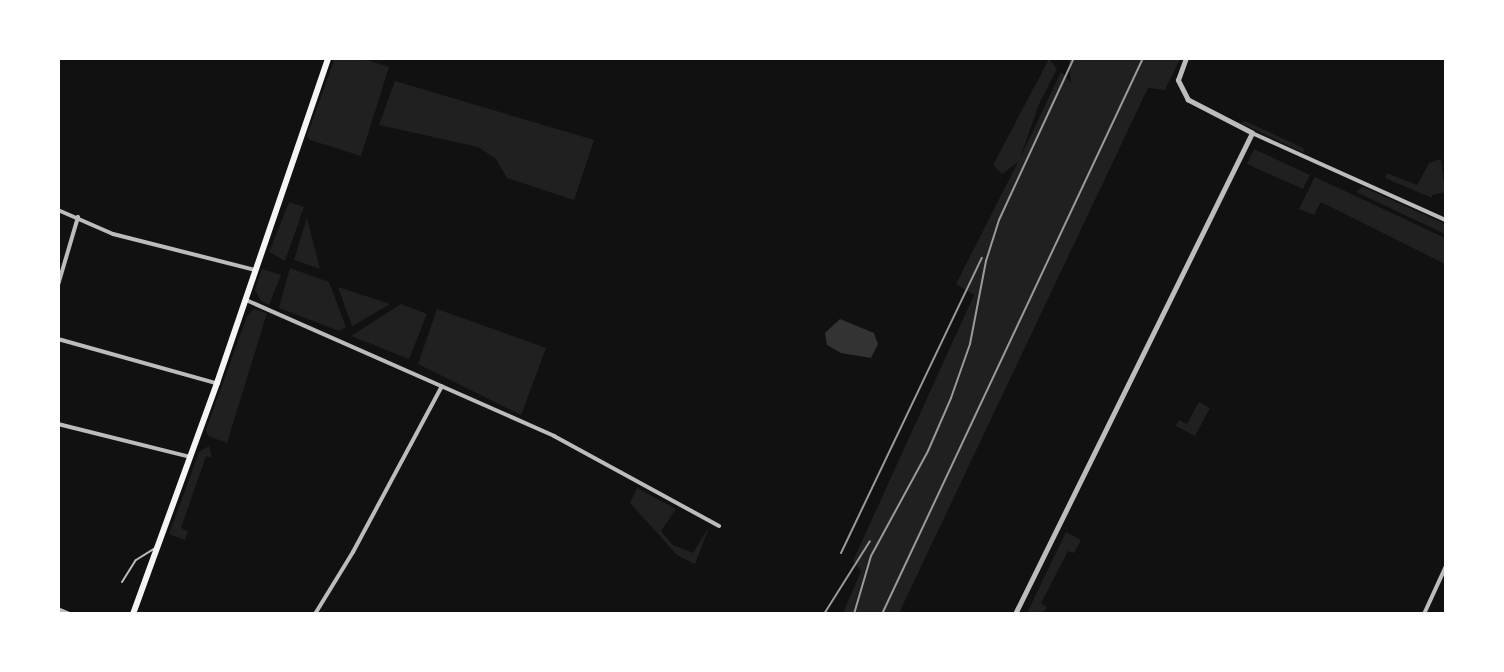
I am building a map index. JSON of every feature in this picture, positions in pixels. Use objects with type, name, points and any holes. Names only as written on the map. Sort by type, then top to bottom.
[{"type":"main road","points":[[133,614],[217,383],[328,58]]},
{"type":"street","points":[[1186,58],[1178,80],[1188,100],[1252,133],[1446,220]]},
{"type":"street","points":[[1014,614],[1252,133]]},
{"type":"street","points":[[58,210],[113,234],[256,270]]},
{"type":"street","points":[[58,285],[78,217]]},
{"type":"street","points":[[246,300],[554,436],[719,526]]},
{"type":"street","points":[[58,339],[217,383]]},
{"type":"street","points":[[315,614],[353,552],[442,386]]},
{"type":"street","points":[[58,424],[190,457]]},
{"type":"street","points":[[1424,614],[1446,566]]},
{"type":"street","points":[[58,609],[69,614]]},
{"type":"lane","points":[[122,582],[136,560],[157,546]]},
{"type":"shaded area","points":[[335,58],[363,59],[389,67],[361,156],[310,140],[307,136]]},
{"type":"shaded area","points":[[1049,59],[1057,69],[1039,104],[1020,158],[1061,72],[1071,83],[1069,59],[1180,59],[1165,90],[1148,88],[899,613],[843,613],[861,571],[853,561],[974,295],[956,284],[1018,162],[1002,174],[993,165]]},
{"type":"shaded area","points":[[395,81],[594,140],[574,200],[507,178],[496,159],[478,147],[379,125]]},
{"type":"shaded area","points":[[1245,121],[1303,148],[1304,153],[1241,123]]},
{"type":"shaded area","points":[[1254,149],[1310,175],[1303,189],[1247,164]]},
{"type":"shaded area","points":[[1441,159],[1445,192],[1432,195],[1432,198],[1385,178],[1387,173],[1417,185],[1429,163]]},
{"type":"shaded area","points":[[1315,177],[1445,238],[1445,264],[1321,202],[1314,215],[1299,209]]},
{"type":"shaded area","points":[[1363,187],[1445,224],[1445,234],[1356,192]]},
{"type":"shaded area","points":[[289,202],[304,207],[285,261],[269,252]]},
{"type":"shaded area","points":[[307,218],[320,269],[294,260]]},
{"type":"shaded area","points":[[290,268],[329,282],[346,327],[339,331],[279,308]]},
{"type":"shaded area","points":[[262,269],[281,275],[269,305],[261,301],[255,290]]},
{"type":"shaded area","points":[[338,287],[390,304],[352,326]]},
{"type":"shaded area","points":[[401,304],[427,314],[409,359],[351,336]]},
{"type":"shaded area","points":[[254,309],[267,313],[227,443],[208,436],[206,430],[247,316]]},
{"type":"shaded area","points":[[437,309],[546,348],[521,415],[418,364]]},
{"type":"shaded area","points":[[840,319],[874,333],[878,344],[871,358],[841,353],[827,345],[825,333]]},
{"type":"shaded area","points":[[1199,402],[1210,408],[1195,436],[1176,426],[1179,420],[1187,424]]},
{"type":"shaded area","points":[[209,446],[212,458],[206,456],[181,528],[188,531],[185,540],[169,534],[199,452]]},
{"type":"shaded area","points":[[637,488],[676,509],[661,531],[673,545],[693,553],[709,527],[695,564],[677,555],[630,503]]},
{"type":"shaded area","points":[[1066,532],[1081,540],[1074,553],[1068,551],[1041,603],[1047,607],[1043,613],[1027,613]]},
{"type":"railway","points":[[854,614],[871,556],[928,451],[951,398],[970,344],[986,261],[999,220],[1074,58]]},
{"type":"railway","points":[[882,614],[1143,58]]},
{"type":"railway","points":[[841,553],[982,258]]},
{"type":"railway","points":[[824,614],[870,541]]}]
